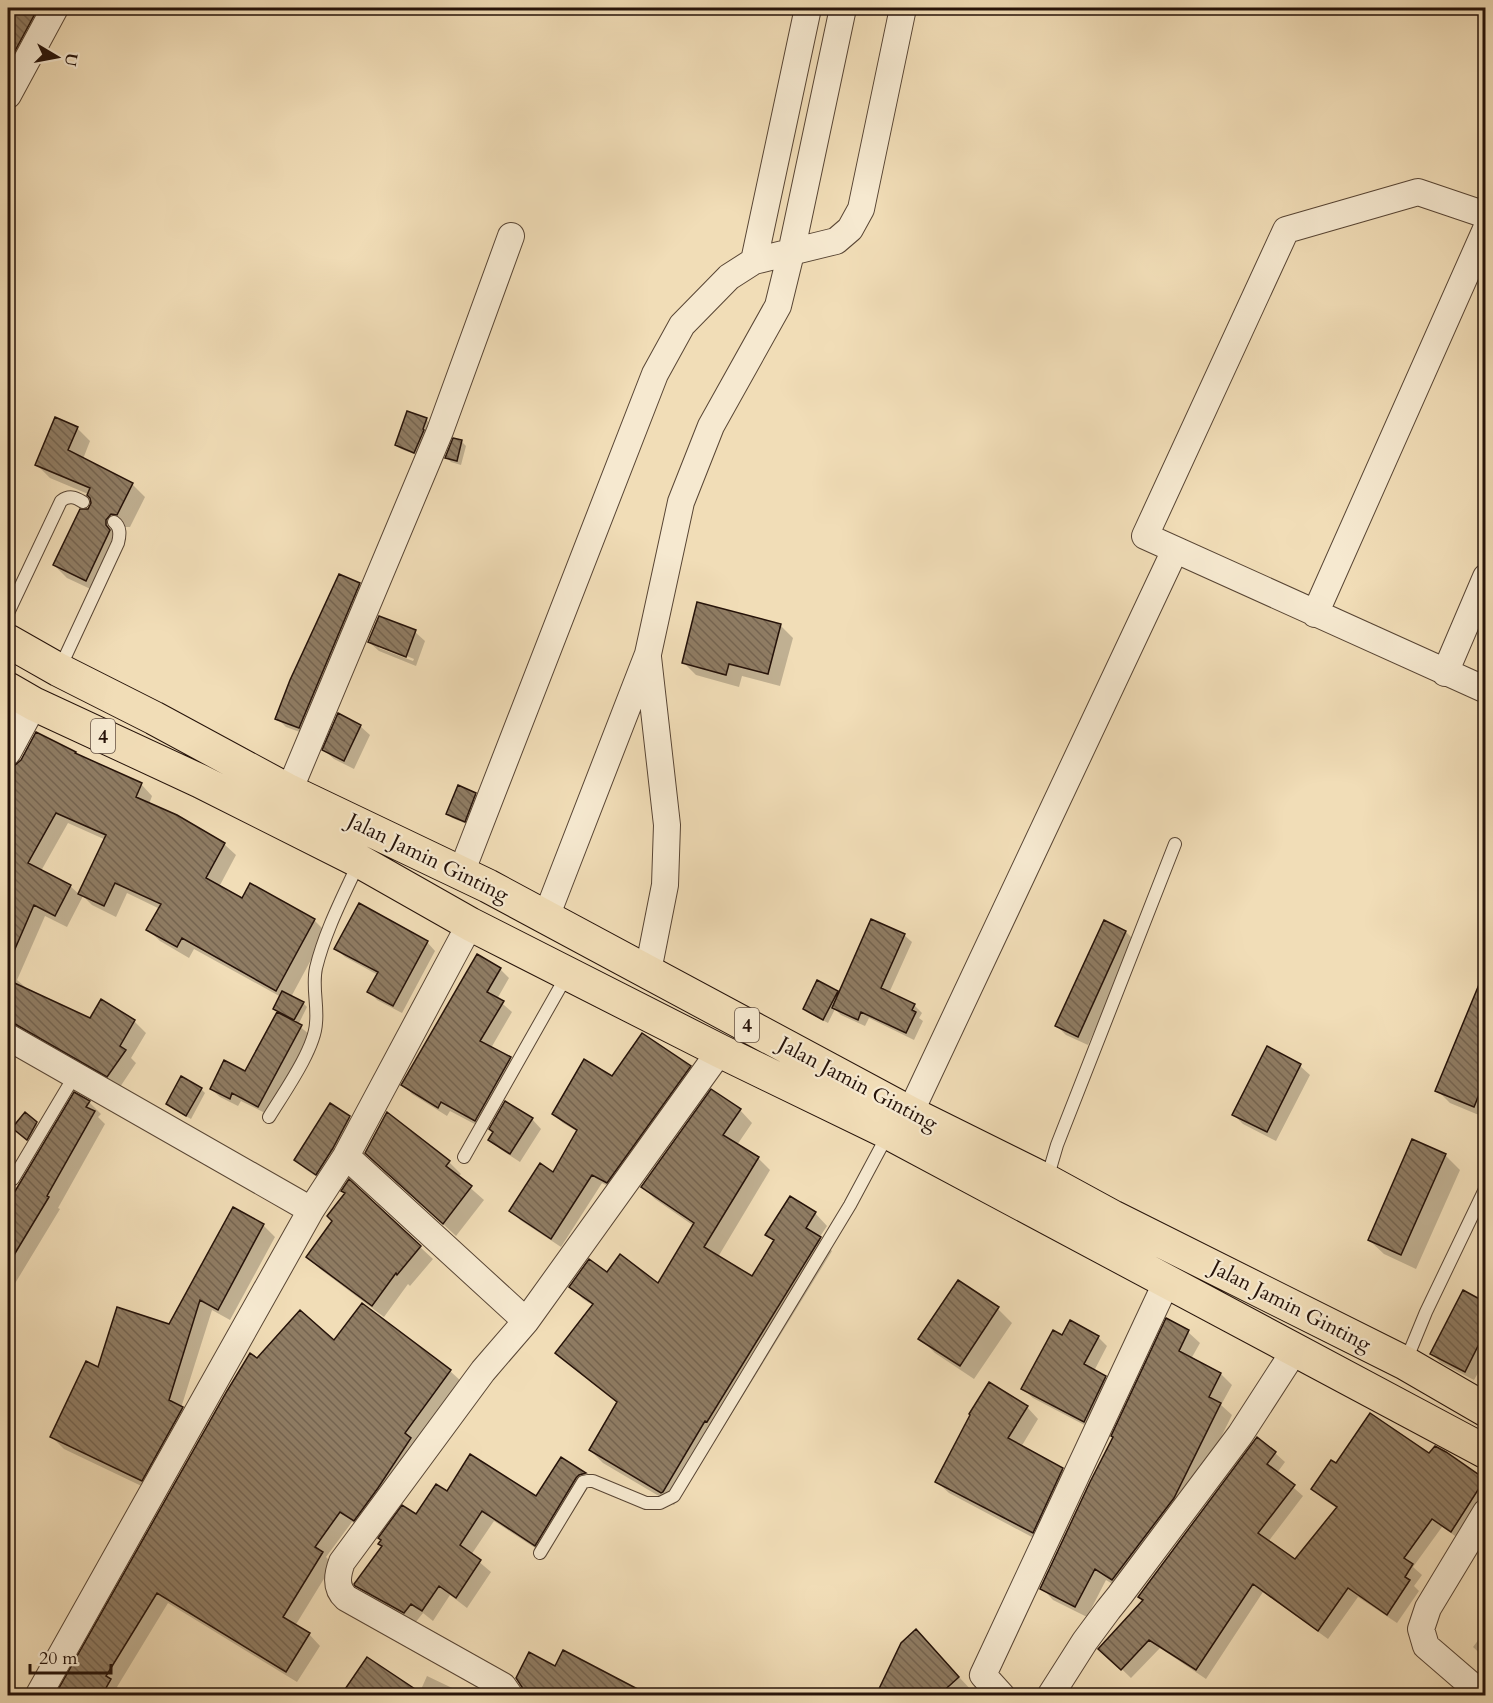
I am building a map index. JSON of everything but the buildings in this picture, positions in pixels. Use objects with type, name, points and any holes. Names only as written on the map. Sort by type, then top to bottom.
[{"type":"highway","name":"Jalan Jamin Ginting","points":[[8,641],[290,791],[461,873],[648,971],[1167,1281],[1485,1452]]},
{"type":"highway","name":"Jalan Jamin Ginting","points":[[21,697],[200,781],[359,861],[470,924],[720,1051],[1047,1181],[1113,1217],[1405,1363],[1485,1410]]},
{"type":"street","points":[[8,95],[55,8]]},
{"type":"street","points":[[754,261],[808,8]]},
{"type":"street","points":[[546,917],[648,654],[681,502],[711,426],[778,306],[843,8]]},
{"type":"street","points":[[461,873],[655,374],[682,325],[729,277],[754,261],[836,241],[850,229],[861,209],[903,8]]},
{"type":"street","points":[[1485,215],[1418,192],[1286,230],[1146,536],[1485,690]]},
{"type":"street","points":[[1315,614],[1485,229]]},
{"type":"street","points":[[290,791],[440,431],[511,236]]},
{"type":"street","points":[[899,1123],[1175,550]]},
{"type":"street","points":[[1445,673],[1485,577]]},
{"type":"street","points":[[648,654],[667,825],[665,885],[648,971]]},
{"type":"street","points":[[8,752],[21,697]]},
{"type":"street","points":[[38,1695],[311,1210],[346,1156],[470,924]]},
{"type":"street","points":[[8,1037],[311,1210]]},
{"type":"street","points":[[510,1695],[503,1686],[346,1598],[341,1593],[338,1579],[342,1562],[483,1371],[526,1321],[720,1051]]},
{"type":"street","points":[[346,1156],[526,1321]]},
{"type":"street","points":[[1002,1695],[982,1675],[1167,1281]]},
{"type":"street","points":[[1050,1695],[1108,1610],[1240,1435],[1295,1350]]},
{"type":"street","points":[[1484,1695],[1426,1646],[1421,1629],[1428,1608],[1485,1512]]},
{"type":"lane","points":[[8,613],[61,501],[64,498],[73,497],[83,502]]},
{"type":"lane","points":[[59,670],[118,543],[120,536],[118,525],[114,522]]},
{"type":"lane","points":[[1047,1181],[1057,1145],[1175,844]]},
{"type":"lane","points":[[269,1117],[292,1080],[315,1035],[317,1022],[314,977],[316,966],[326,934],[359,861]]},
{"type":"lane","points":[[464,1157],[568,974]]},
{"type":"lane","points":[[13,1179],[75,1075]]},
{"type":"lane","points":[[540,1553],[583,1482],[593,1481],[646,1503],[660,1503],[674,1496],[899,1123]]},
{"type":"lane","points":[[1405,1363],[1426,1312],[1485,1187]]}]
